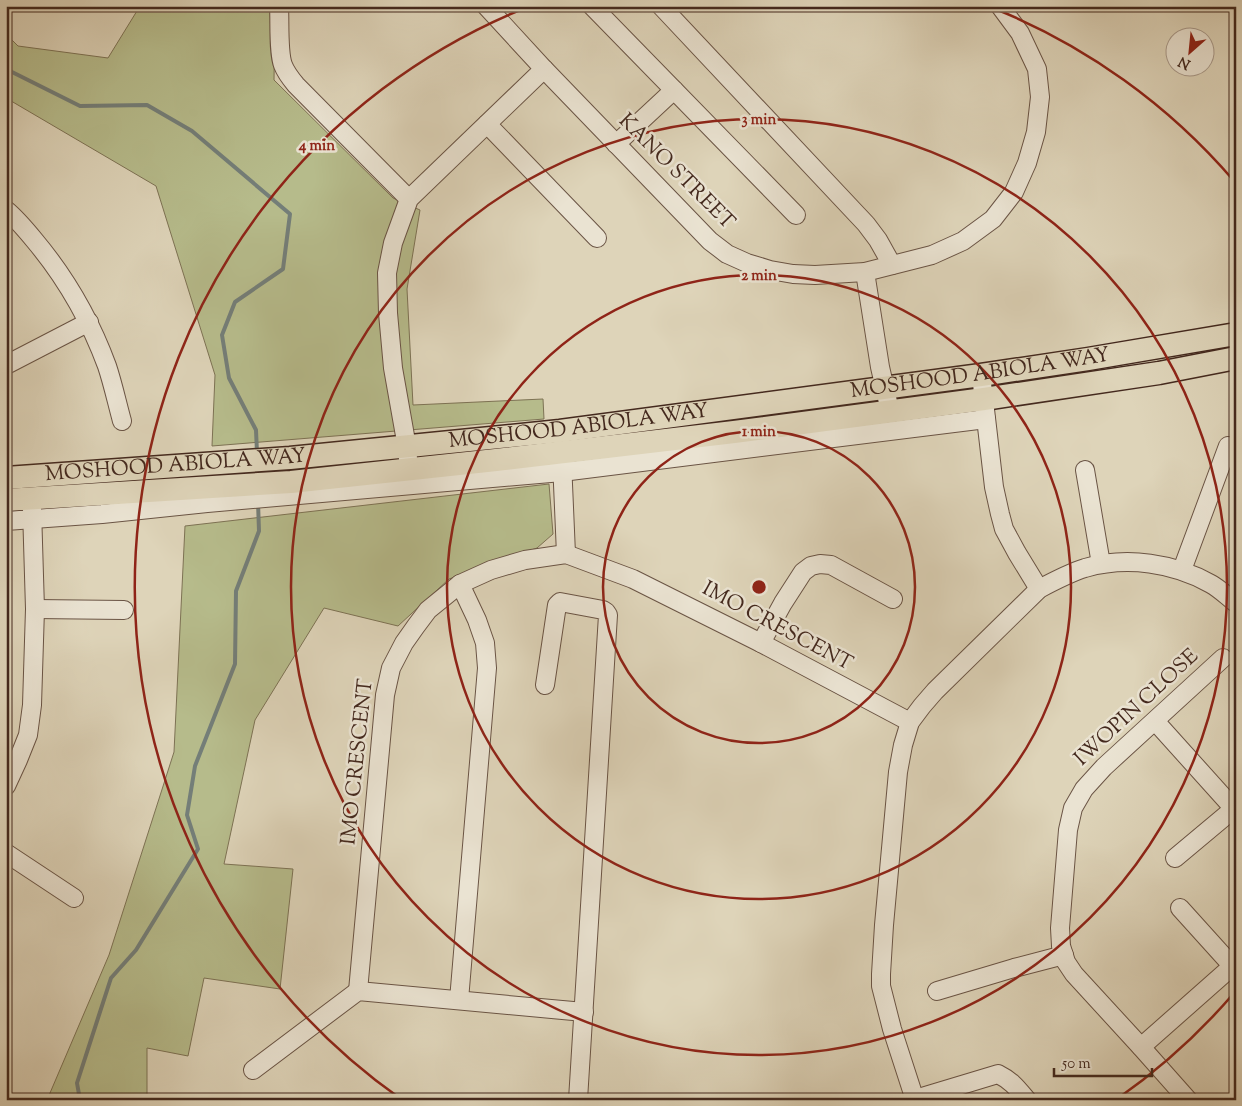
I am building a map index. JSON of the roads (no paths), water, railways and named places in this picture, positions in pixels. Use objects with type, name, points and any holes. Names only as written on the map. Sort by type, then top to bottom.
[{"type":"main road","name":"MOSHOOD ABIOLA WAY","points":[[6,478],[32,498],[210,463],[407,447],[561,452],[886,388],[981,375],[1236,334]]},
{"type":"main road","name":"MOSHOOD ABIOLA WAY","points":[[6,500],[290,482],[734,432],[890,411],[985,409],[1236,358]]},
{"type":"street","points":[[279,6],[281,57],[289,77],[409,199]]},
{"type":"street","name":"KANO STREET","points":[[486,6],[710,241],[727,254],[747,263],[770,270],[816,276],[865,272],[932,255],[963,241],[993,219],[1014,192],[1027,164],[1036,132],[1040,97],[1037,69],[1020,33],[1000,6]]},
{"type":"street","points":[[592,6],[796,216]]},
{"type":"street","points":[[661,6],[866,224],[878,240],[892,266]]},
{"type":"street","points":[[408,470],[407,447],[393,368],[388,313],[387,273],[393,243],[409,199],[544,69]]},
{"type":"street","points":[[616,144],[674,90]]},
{"type":"street","points":[[487,124],[597,238]]},
{"type":"street","points":[[6,210],[14,216],[44,251],[70,288],[89,322],[108,368],[122,422]]},
{"type":"street","points":[[865,272],[880,367],[890,411]]},
{"type":"street","points":[[6,365],[89,322]]},
{"type":"street","points":[[981,375],[994,487],[1004,530],[1040,589]]},
{"type":"street","points":[[32,498],[102,514],[267,498],[561,452],[985,409]]},
{"type":"street","points":[[1182,570],[1228,446]]},
{"type":"street","points":[[561,452],[566,554]]},
{"type":"street","points":[[1085,470],[1101,564]]},
{"type":"street","points":[[6,521],[32,498]]},
{"type":"street","points":[[6,786],[28,734],[32,705],[35,609],[32,498]]},
{"type":"street","name":"IMO CRESCENT","points":[[358,991],[385,695],[391,668],[404,643],[428,610],[460,584],[491,570],[526,560],[566,554],[633,578],[910,722]]},
{"type":"street","points":[[1027,1100],[1014,1084],[998,1074],[915,1099],[892,1029],[881,986],[881,974],[898,772],[910,722],[936,691],[1040,589],[1084,568],[1125,562],[1154,564],[1182,570],[1212,585],[1236,603]]},
{"type":"street","points":[[761,643],[802,572],[811,566],[820,564],[831,565],[894,599]]},
{"type":"street","points":[[459,1000],[487,668],[485,643],[477,620],[460,584]]},
{"type":"street","points":[[545,685],[558,604],[560,602],[606,612],[608,615],[578,1100]]},
{"type":"street","points":[[35,609],[124,610]]},
{"type":"street","name":"IWOPIN CLOSE","points":[[1188,1100],[1074,974],[1066,962],[1061,946],[1060,928],[1068,830],[1073,808],[1084,789],[1104,768],[1223,658]]},
{"type":"street","points":[[1155,722],[1235,809],[1175,858]]},
{"type":"street","points":[[6,853],[74,898]]},
{"type":"street","points":[[1142,1047],[1235,966],[1180,908]]},
{"type":"street","points":[[937,991],[1064,955]]},
{"type":"street","points":[[253,1070],[358,991],[584,1012]]},
{"type":"waterway","points":[[6,67],[12,72],[80,106],[147,105],[192,131],[290,214],[283,269],[235,302],[222,335],[229,378],[256,430],[257,453]]},
{"type":"waterway","points":[[80,1100],[77,1083],[111,978],[136,950],[198,849],[187,815],[195,766],[235,664],[236,591],[259,531],[258,502]]}]
